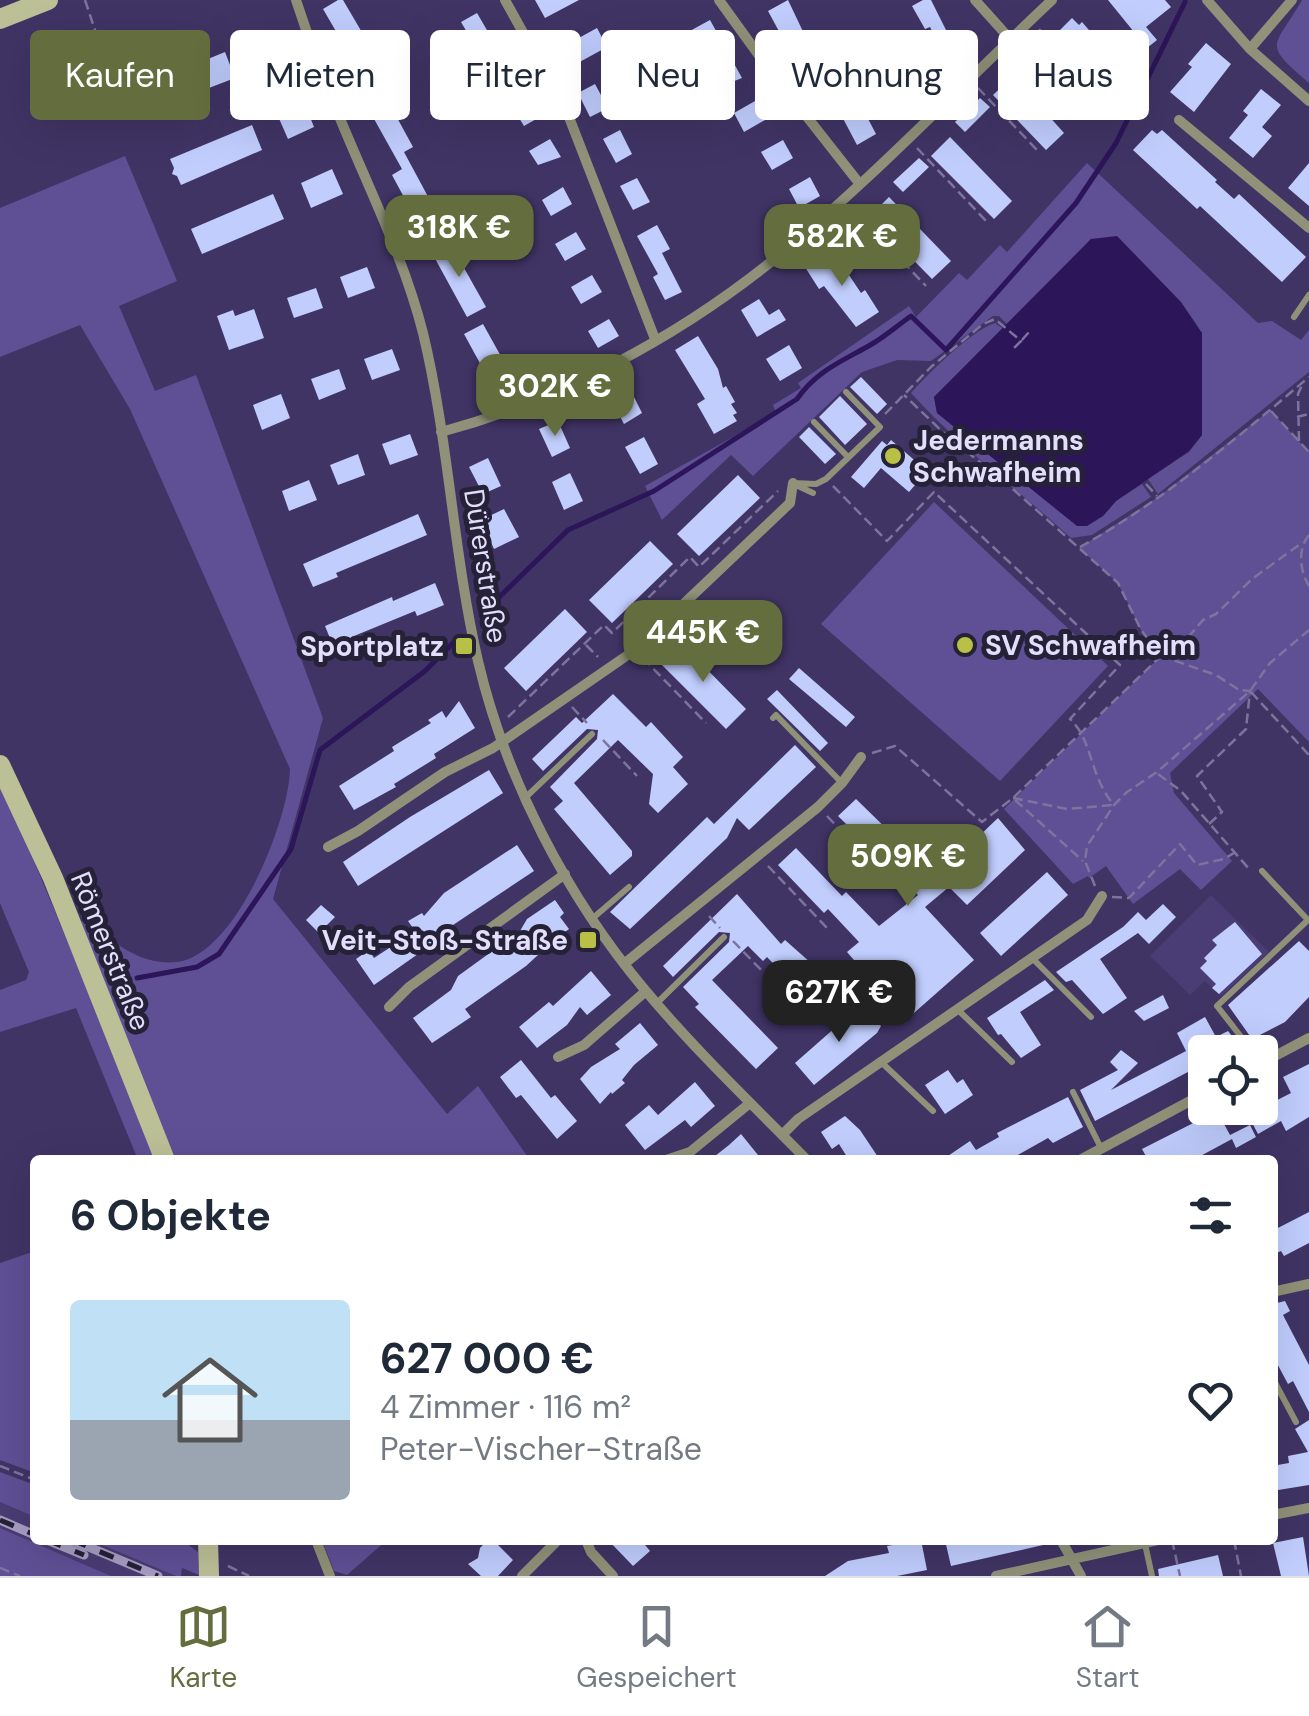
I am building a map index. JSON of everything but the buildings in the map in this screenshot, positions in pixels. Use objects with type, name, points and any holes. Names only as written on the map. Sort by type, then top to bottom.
[{"type":"street","points":[[0,18],[48,0]]},
{"type":"street","name":"Dürerstraße","points":[[296,0],[322,76],[400,260],[422,332],[442,432],[466,600],[486,692],[525,798],[565,874],[624,964],[656,1004],[802,1155]]},
{"type":"street","points":[[505,0],[567,112],[655,339]]},
{"type":"street","points":[[719,0],[860,183]]},
{"type":"street","points":[[975,0],[1002,30]]},
{"type":"street","points":[[1020,30],[1052,0]]},
{"type":"street","points":[[1207,0],[1250,49],[1309,101]]},
{"type":"street","points":[[1250,49],[1292,0]]},
{"type":"street","points":[[978,69],[998,50]]},
{"type":"street","points":[[442,432],[496,418],[548,397],[655,339],[753,275],[860,183],[926,120]]},
{"type":"street","points":[[1179,120],[1309,228]]},
{"type":"street","points":[[328,847],[445,772],[502,741],[635,650],[715,581],[790,503],[793,483]]},
{"type":"street","points":[[624,964],[818,807],[842,784],[861,756]]},
{"type":"street","name":"Römerstraße","points":[[0,765],[53,878],[163,1155]]},
{"type":"street","points":[[389,1008],[409,987],[565,874]]},
{"type":"street","points":[[782,1135],[798,1119],[1087,920],[1102,896]]},
{"type":"street","points":[[558,1057],[584,1046],[646,991]]},
{"type":"street","points":[[1278,1055],[1306,1040]]},
{"type":"street","points":[[681,1155],[690,1152],[750,1102]]},
{"type":"street","points":[[1089,1155],[1188,1102]]},
{"type":"street","points":[[1278,1291],[1309,1284]]},
{"type":"street","points":[[1278,1514],[1309,1508]]},
{"type":"street","points":[[318,1545],[330,1576]]},
{"type":"street","points":[[522,1576],[553,1545]]},
{"type":"street","points":[[588,1545],[614,1576]]},
{"type":"street","points":[[1064,1545],[1081,1576]]},
{"type":"street","points":[[996,1576],[1135,1545]]},
{"type":"street","points":[[208,1546],[209,1576]]},
{"type":"lane","points":[[1294,317],[1309,294]]},
{"type":"lane","points":[[793,483],[816,484],[826,478],[880,427],[846,392]]},
{"type":"lane","points":[[814,422],[848,457]]},
{"type":"lane","points":[[793,483],[813,492]]},
{"type":"lane","points":[[773,718],[776,716],[842,784]]},
{"type":"lane","points":[[525,798],[592,734]]},
{"type":"lane","points":[[1240,1035],[1217,1006],[1309,920],[1262,871]]},
{"type":"lane","points":[[593,918],[629,886]]},
{"type":"lane","points":[[656,1004],[724,938]]},
{"type":"lane","points":[[1032,958],[1091,1016]]},
{"type":"lane","points":[[958,1009],[1012,1062]]},
{"type":"lane","points":[[1306,1040],[1309,1053]]},
{"type":"lane","points":[[881,1062],[933,1111]]},
{"type":"lane","points":[[1073,1092],[1101,1148]]},
{"type":"lane","points":[[1278,1388],[1296,1422]]},
{"type":"lane","points":[[1144,1545],[1152,1576]]},
{"type":"path","points":[[85,0],[95,30]]},
{"type":"path","points":[[1031,20],[1040,30]]},
{"type":"path","points":[[978,88],[1039,152]]},
{"type":"path","points":[[907,138],[988,223]]},
{"type":"path","points":[[842,198],[926,286]]},
{"type":"path","points":[[1021,341],[995,319],[983,324],[904,395],[1118,583],[1141,630],[1162,656],[1216,675],[1238,690],[1250,691],[1309,755]]},
{"type":"path","points":[[1012,350],[1029,332]]},
{"type":"path","points":[[1079,548],[1158,497],[1309,377]]},
{"type":"path","points":[[1299,442],[1296,417],[1298,394],[1304,382]]},
{"type":"path","points":[[1270,410],[1309,452]]},
{"type":"path","points":[[1296,417],[1309,414]]},
{"type":"path","points":[[826,478],[888,542],[934,492],[1120,665],[1070,719],[1082,732],[1096,779],[1114,805]]},
{"type":"path","points":[[512,715],[604,625],[612,633],[690,558],[700,567],[777,491],[793,483]]},
{"type":"path","points":[[1146,484],[1158,497]]},
{"type":"path","points":[[861,756],[895,746],[977,821],[985,820],[1162,656],[1172,656],[1203,620],[1216,614],[1252,579],[1309,536]]},
{"type":"path","points":[[1303,542],[1300,572],[1309,586]]},
{"type":"path","points":[[1234,853],[1197,865],[1180,844],[1129,898],[1102,896],[1084,861],[1087,846],[1114,805],[1250,691],[1270,663],[1309,630]]},
{"type":"path","points":[[585,644],[608,668]]},
{"type":"path","points":[[635,650],[706,722]]},
{"type":"path","points":[[1210,824],[1222,812],[1196,776],[1246,729],[1250,691]]},
{"type":"path","points":[[1157,772],[1180,791],[1250,870]]},
{"type":"path","points":[[1013,798],[1067,809],[1114,805]]},
{"type":"path","points":[[1013,798],[1076,858],[1084,861]]},
{"type":"path","points":[[818,807],[888,880]]},
{"type":"path","points":[[757,855],[829,930]]},
{"type":"path","points":[[0,1466],[30,1478]]},
{"type":"path","points":[[1173,1545],[1180,1576]]},
{"type":"path","points":[[1235,1545],[1241,1576]]},
{"type":"path","points":[[208,1546],[226,1565],[250,1576]]},
{"type":"path","points":[[0,1568],[20,1576]]},
{"type":"shaded area","points":[[1302,0],[1309,0],[1309,83],[1284,60],[1277,44]]},
{"type":"shaded area","points":[[125,156],[177,281],[119,306],[155,391],[196,375],[323,718],[273,899],[447,1114],[478,1086],[526,1155],[174,1155],[78,922],[89,920],[140,957],[177,962],[199,954],[219,936],[255,882],[280,820],[290,769],[130,409],[80,325],[0,357],[0,208]]},
{"type":"shaded area","points":[[1087,163],[1258,323],[1272,321],[1301,340],[1309,330],[1309,372],[1158,494],[1148,479],[1189,452],[1202,435],[1202,333],[1091,239],[1009,326],[999,316],[993,316],[931,361],[897,360],[862,372],[753,476],[731,455],[662,520],[645,486],[776,413],[773,405],[801,388],[798,383],[909,306],[916,317],[959,273],[967,280],[1000,245],[1007,252]]},
{"type":"shaded area","points":[[1117,236],[1181,302],[1202,333],[1202,435],[1189,451],[1116,501],[1103,516],[1087,526],[1077,526],[937,413],[934,397],[1091,239]]},
{"type":"shaded area","points":[[995,323],[1005,330],[934,397],[937,413],[1077,525],[1103,516],[1116,501],[1142,484],[1151,497],[1092,535],[1071,538],[968,449],[911,393],[963,343]]},
{"type":"shaded area","points":[[1270,410],[1309,452],[1309,742],[1258,689],[1170,773],[1174,793],[1232,861],[1201,890],[1180,869],[1133,904],[1106,866],[1073,884],[1004,809],[1161,656],[1141,630],[1118,583],[1079,548],[1158,497]]},
{"type":"shaded area","name":"SV Schwafheim","points":[[934,502],[1108,666],[1000,781],[821,624]]},
{"type":"shaded area","points":[[0,780],[157,1155],[136,1155],[76,1008],[0,1032],[0,990],[26,980],[29,972],[0,903]]},
{"type":"shaded area","points":[[1211,895],[1269,952],[1221,996],[1205,981],[1190,995],[1150,956]]},
{"type":"shaded area","points":[[30,1253],[30,1471],[0,1460],[0,1263]]},
{"type":"shaded area","points":[[0,1472],[30,1483],[30,1515],[0,1502]]},
{"type":"shaded area","points":[[0,1502],[30,1515],[30,1541],[0,1528]]},
{"type":"shaded area","points":[[0,1528],[30,1541],[30,1545],[39,1545],[111,1576],[0,1576]]},
{"type":"shaded area","points":[[39,1545],[102,1545],[176,1576],[111,1576]]},
{"type":"shaded area","points":[[102,1545],[189,1545],[198,1552],[199,1575],[182,1568],[181,1576]]},
{"type":"shaded area","points":[[324,1545],[381,1545],[347,1575],[334,1571]]},
{"type":"waterway","points":[[487,609],[568,530],[654,491],[797,399],[822,373],[911,316],[946,350],[1076,203],[1116,143],[1185,2]]},
{"type":"waterway","points":[[137,978],[197,967],[219,954],[291,849],[320,750],[425,671],[456,640]]},
{"type":"railway","points":[[0,1520],[30,1533]]},
{"type":"railway","points":[[59,1545],[84,1555]]},
{"type":"railway","points":[[84,1545],[158,1576]]},
{"type":"place","name":"Jedermanns Schwafheim","points":[[893,456]]},
{"type":"place","name":"SV Schwafheim","points":[[965,645]]},
{"type":"place","name":"Sportplatz","points":[[464,646]]},
{"type":"place","name":"Veit-Stoß-Straße","points":[[588,940]]}]
